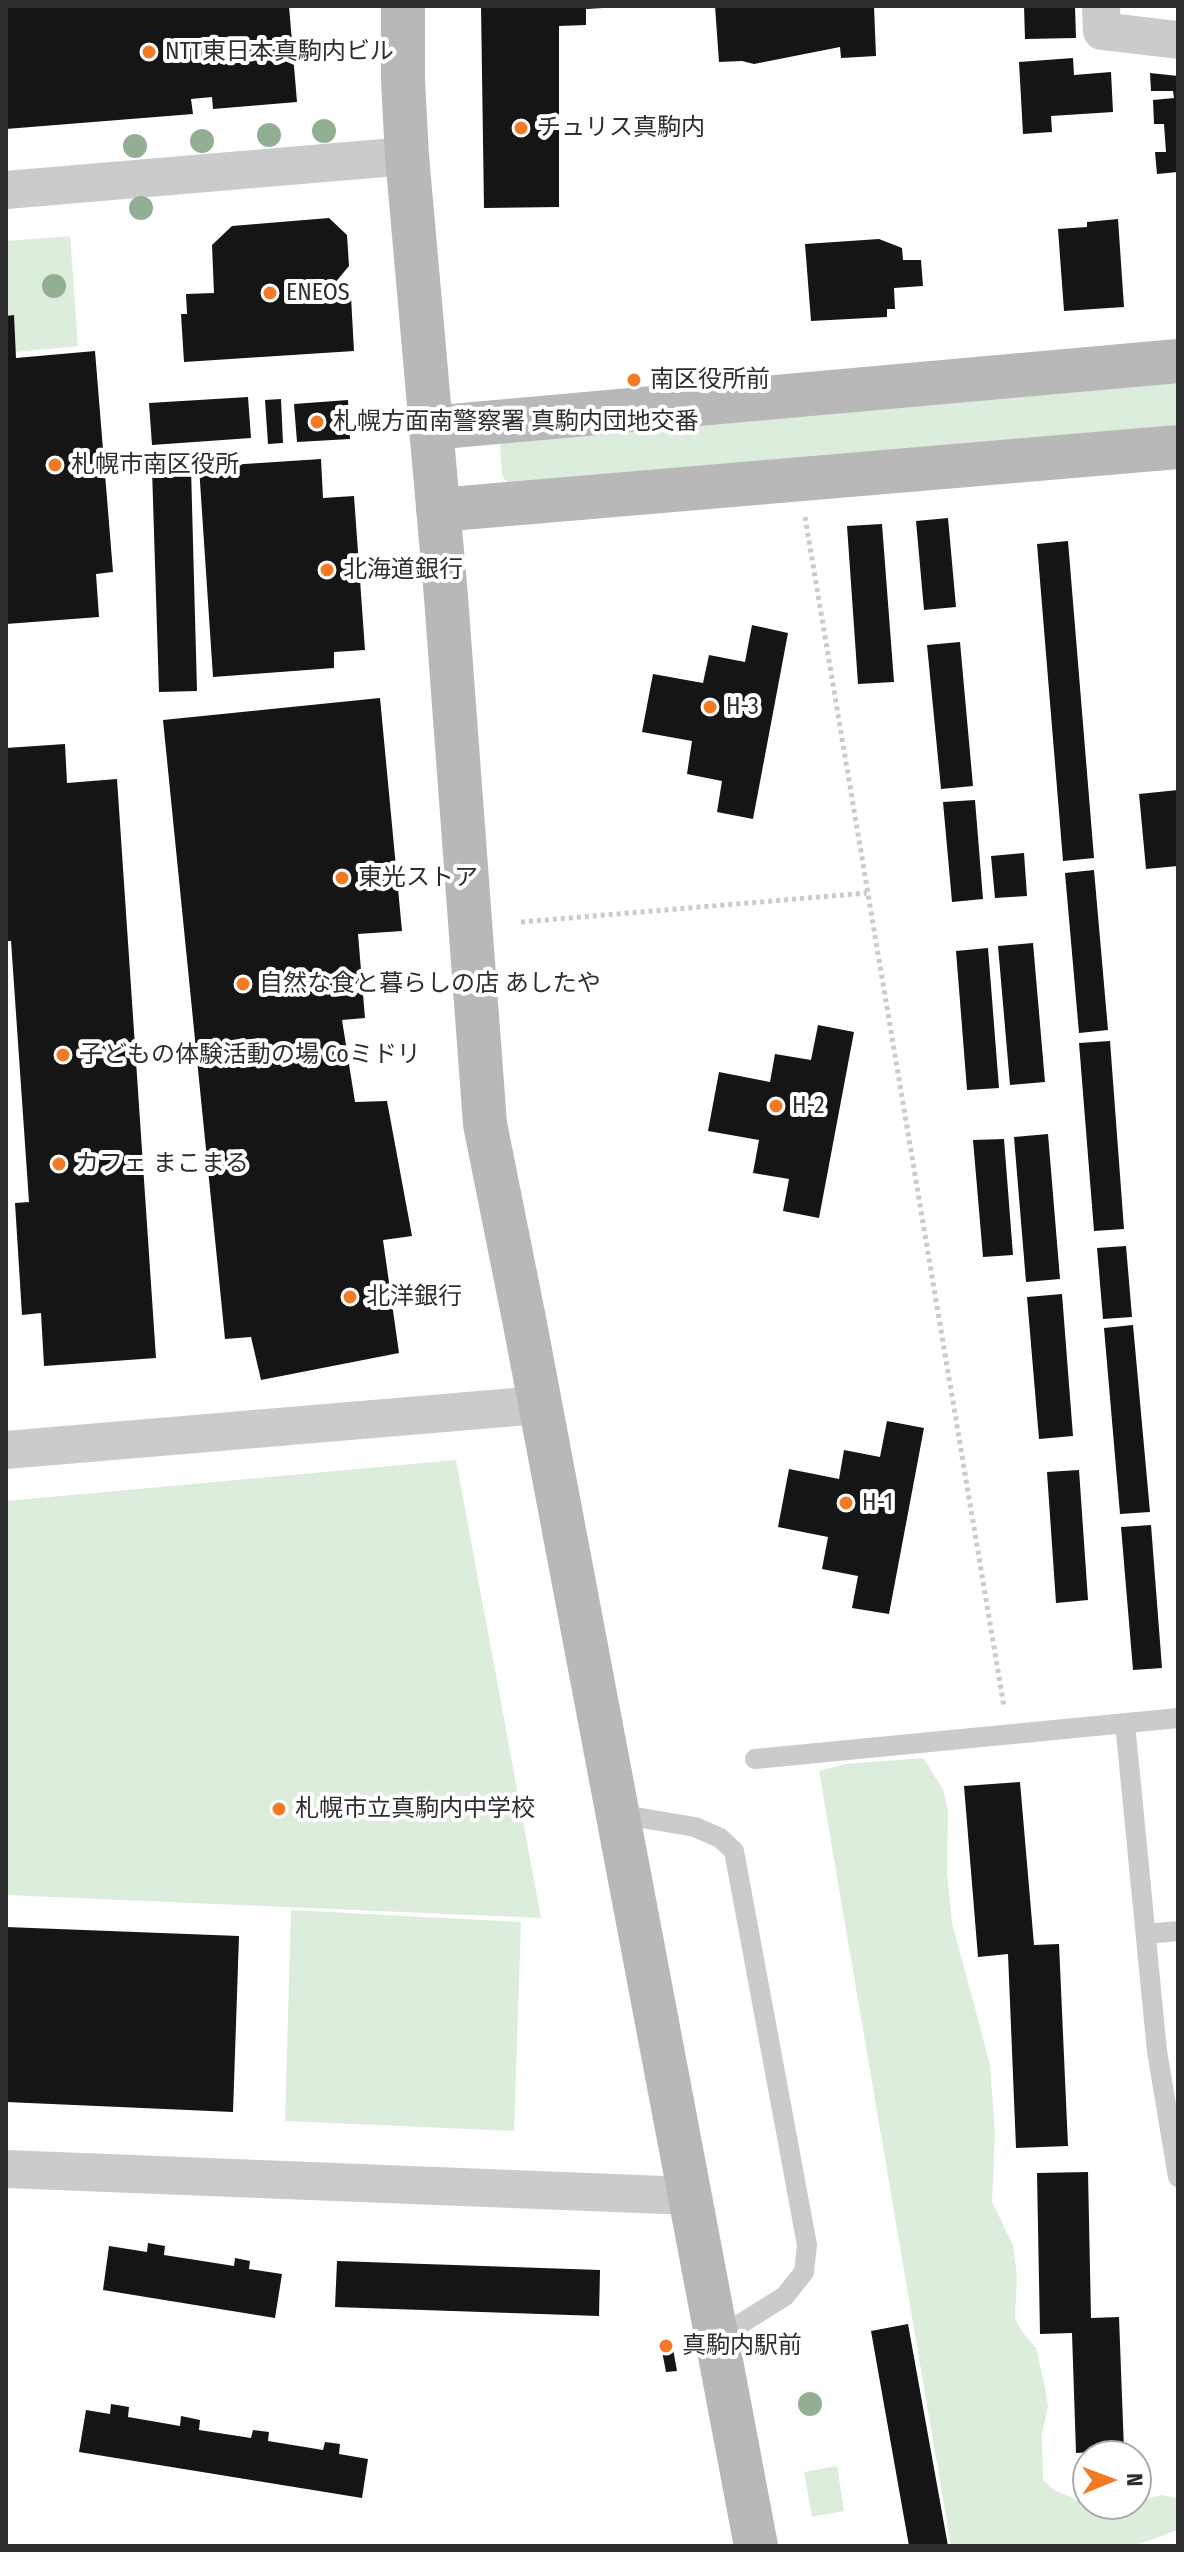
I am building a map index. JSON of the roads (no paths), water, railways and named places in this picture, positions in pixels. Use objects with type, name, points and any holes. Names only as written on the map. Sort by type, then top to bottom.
[{"type":"street","points":[[403,6],[407,156],[438,510],[485,1124],[756,2546]]},
{"type":"street","points":[[1101,6],[1102,31],[1178,40]]},
{"type":"street","points":[[6,190],[407,156]]},
{"type":"street","points":[[430,428],[1178,361]]},
{"type":"street","points":[[438,510],[1178,447]]},
{"type":"street","points":[[6,1450],[539,1405]]},
{"type":"street","points":[[6,2169],[690,2196]]},
{"type":"lane","points":[[755,1759],[1178,1718]]},
{"type":"lane","points":[[1125,1723],[1157,2051],[1178,2177]]},
{"type":"lane","points":[[618,1814],[695,1827],[720,1838],[734,1851],[807,2245],[804,2272],[785,2296],[718,2338]]},
{"type":"lane","points":[[1146,1934],[1178,1931]]},
{"type":"place","name":"NTT東日本真駒内ビル","points":[[149,52]]},
{"type":"place","name":"チュリス真駒内","points":[[521,128]]},
{"type":"place","name":"ENEOS","points":[[270,293]]},
{"type":"place","name":"南区役所前","points":[[634,380]]},
{"type":"place","name":"札幌方面南警察署 真駒内団地交番","points":[[317,422]]},
{"type":"place","name":"札幌市南区役所","points":[[55,465]]},
{"type":"place","name":"北海道銀行","points":[[327,570]]},
{"type":"place","name":"H-3","points":[[710,707]]},
{"type":"place","name":"東光ストア","points":[[342,878]]},
{"type":"place","name":"自然な食と暮らしの店 あしたや","points":[[243,984]]},
{"type":"place","name":"子どもの体験活動の場 Coミドリ","points":[[63,1055]]},
{"type":"place","name":"H-2","points":[[776,1106]]},
{"type":"place","name":"カフェ まこまる","points":[[59,1164]]},
{"type":"place","name":"北洋銀行","points":[[350,1297]]},
{"type":"place","name":"H-1","points":[[846,1503]]},
{"type":"place","name":"札幌市立真駒内中学校","points":[[279,1809]]},
{"type":"place","name":"真駒内駅前","points":[[666,2346]]}]
